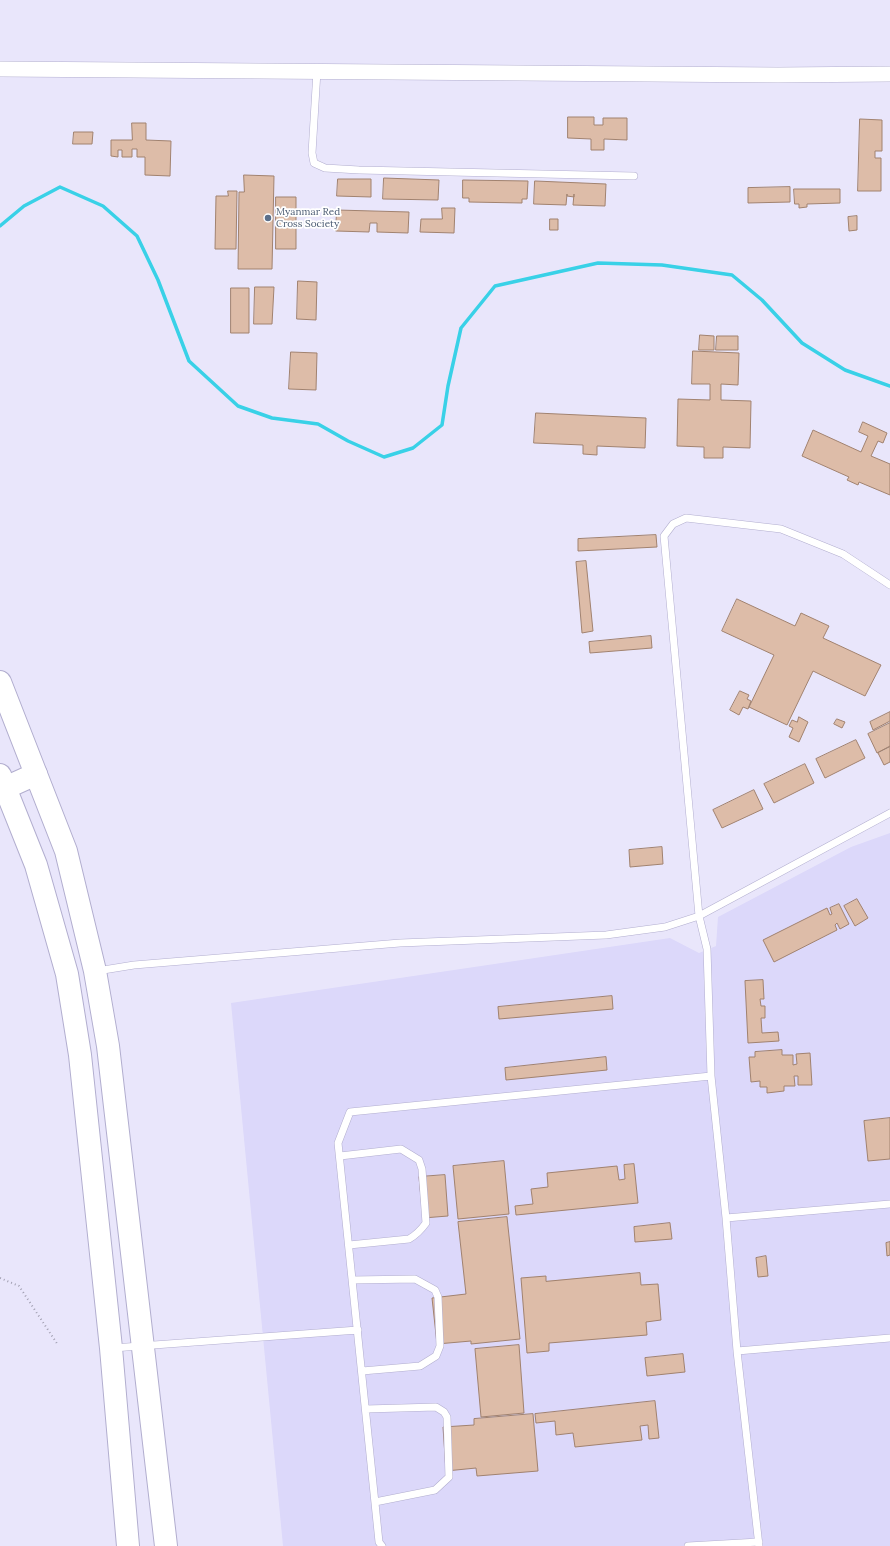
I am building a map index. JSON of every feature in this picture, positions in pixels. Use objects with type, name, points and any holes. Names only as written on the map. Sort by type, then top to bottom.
[{"type":"main road","points":[[0,682],[66,851],[95,972],[108,1046],[166,1546]]},
{"type":"main road","points":[[36,774],[3,781],[36,864],[67,974],[80,1055],[111,1348],[128,1546]]},
{"type":"street","points":[[0,69],[778,75],[890,74]]},
{"type":"lane","points":[[317,71],[312,153],[314,163],[325,168],[634,176]]},
{"type":"lane","points":[[688,1546],[759,1544],[737,1351],[726,1218],[711,1076],[707,949],[699,916],[664,536],[673,524],[686,518],[781,529],[843,554],[890,585]]},
{"type":"lane","points":[[95,972],[134,965],[400,943],[606,935],[665,927],[699,916],[890,813]]},
{"type":"lane","points":[[382,1546],[379,1542],[338,1144],[350,1112],[711,1076]]},
{"type":"lane","points":[[340,1156],[402,1149],[419,1160],[422,1169],[426,1223],[422,1229],[416,1235],[408,1239],[349,1245]]},
{"type":"lane","points":[[726,1218],[890,1204]]},
{"type":"lane","points":[[353,1280],[415,1278],[435,1290],[438,1297],[440,1346],[436,1356],[420,1366],[362,1371]]},
{"type":"lane","points":[[111,1348],[358,1330]]},
{"type":"lane","points":[[737,1351],[890,1338]]},
{"type":"lane","points":[[366,1408],[436,1407],[444,1412],[447,1417],[449,1477],[434,1490],[375,1502]]},
{"type":"path","points":[[0,1278],[19,1286],[58,1345]]},
{"type":"shaded area","points":[[890,833],[890,1546],[283,1546],[231,1003],[670,938],[699,953],[716,946],[718,917],[851,847]]},
{"type":"building","points":[[568,117],[594,117],[594,125],[603,125],[603,118],[627,118],[627,140],[604,139],[604,150],[591,150],[591,139],[568,138]]},
{"type":"building","points":[[860,119],[882,120],[882,151],[875,151],[875,158],[881,158],[881,191],[858,191]]},
{"type":"building","points":[[132,123],[146,123],[146,140],[171,141],[170,176],[145,175],[145,157],[137,157],[137,149],[132,149],[132,157],[122,157],[122,150],[118,150],[118,157],[111,156],[111,140],[132,140]]},
{"type":"building","points":[[74,132],[93,132],[92,144],[73,144]]},
{"type":"building","points":[[244,175],[274,176],[272,269],[238,269],[239,192],[244,192]]},
{"type":"building","points":[[384,178],[439,180],[438,200],[383,199]]},
{"type":"building","points":[[338,179],[371,179],[371,197],[337,196]]},
{"type":"building","points":[[463,180],[528,181],[527,199],[522,199],[522,203],[469,202],[469,198],[463,198]]},
{"type":"building","points":[[535,181],[606,184],[605,206],[573,205],[574,197],[567,196],[567,194],[566,205],[534,204]]},
{"type":"building","points":[[790,187],[790,202],[748,203],[748,188]]},
{"type":"building","points":[[794,189],[840,189],[840,203],[807,204],[807,207],[799,208],[799,204],[795,204]]},
{"type":"building","points":[[228,191],[237,191],[236,249],[215,249],[216,196],[228,196]]},
{"type":"building","points":[[276,197],[296,197],[296,249],[276,249]]},
{"type":"building","points":[[442,208],[455,208],[454,233],[420,232],[421,219],[442,219]]},
{"type":"building","points":[[337,210],[409,212],[408,233],[377,232],[377,223],[370,223],[369,232],[336,231]]},
{"type":"building","points":[[857,216],[857,230],[849,231],[848,217]]},
{"type":"building","points":[[550,219],[558,219],[558,230],[550,230]]},
{"type":"building","points":[[298,281],[317,282],[316,320],[297,319]]},
{"type":"building","points":[[255,287],[274,287],[272,324],[254,324]]},
{"type":"building","points":[[231,288],[249,288],[249,333],[231,333]]},
{"type":"building","points":[[700,335],[714,336],[714,350],[699,350]]},
{"type":"building","points":[[717,336],[738,336],[738,350],[716,350]]},
{"type":"building","points":[[693,351],[739,353],[738,385],[721,384],[721,400],[751,401],[750,448],[723,447],[723,458],[704,458],[704,447],[677,446],[678,399],[710,400],[710,384],[692,384]]},
{"type":"building","points":[[291,352],[317,353],[316,390],[289,389]]},
{"type":"building","points":[[536,413],[646,418],[645,448],[597,446],[597,455],[583,454],[583,445],[534,443]]},
{"type":"building","points":[[863,422],[887,433],[883,443],[878,441],[871,456],[890,464],[890,495],[859,482],[858,485],[847,480],[849,477],[802,456],[813,430],[861,452],[868,436],[859,432]]},
{"type":"building","points":[[656,535],[657,547],[578,551],[578,539]]},
{"type":"building","points":[[586,561],[593,631],[582,633],[576,562]]},
{"type":"building","points":[[737,599],[795,626],[801,613],[829,626],[823,638],[881,665],[865,696],[813,671],[787,725],[749,707],[774,655],[722,631]]},
{"type":"building","points":[[651,636],[652,648],[590,653],[589,642]]},
{"type":"building","points":[[740,691],[749,695],[747,699],[751,701],[748,709],[743,707],[739,715],[730,710]]},
{"type":"building","points":[[890,712],[890,721],[873,730],[870,722]]},
{"type":"building","points":[[799,717],[808,722],[799,742],[789,737],[793,728],[789,726],[792,720],[797,722]]},
{"type":"building","points":[[837,719],[845,722],[842,728],[834,724]]},
{"type":"building","points":[[890,723],[890,746],[877,753],[868,734]]},
{"type":"building","points":[[856,740],[865,758],[825,778],[816,759]]},
{"type":"building","points":[[890,747],[890,762],[884,765],[878,753]]},
{"type":"building","points":[[805,764],[814,783],[774,803],[764,784]]},
{"type":"building","points":[[754,790],[763,809],[722,828],[713,810]]},
{"type":"building","points":[[662,847],[663,864],[630,867],[629,850]]},
{"type":"building","points":[[857,899],[868,918],[855,926],[844,906]]},
{"type":"building","points":[[839,904],[849,924],[840,929],[837,923],[835,925],[837,930],[774,962],[763,940],[827,908],[830,915],[832,914],[830,908]]},
{"type":"building","points":[[763,980],[764,999],[760,999],[761,1006],[765,1006],[765,1018],[761,1018],[762,1033],[778,1032],[779,1041],[748,1043],[745,981]]},
{"type":"building","points":[[612,996],[613,1009],[499,1019],[498,1007]]},
{"type":"building","points":[[782,1050],[782,1055],[793,1055],[793,1065],[797,1064],[796,1054],[810,1053],[812,1085],[798,1085],[798,1076],[794,1076],[795,1086],[784,1086],[784,1091],[767,1093],[767,1087],[760,1087],[760,1081],[751,1082],[749,1057],[755,1057],[755,1052]]},
{"type":"building","points":[[606,1057],[607,1070],[506,1080],[505,1068]]},
{"type":"building","points":[[890,1118],[890,1159],[868,1161],[864,1121]]},
{"type":"building","points":[[504,1161],[509,1214],[458,1219],[453,1166]]},
{"type":"building","points":[[634,1164],[638,1203],[516,1215],[515,1206],[533,1204],[531,1189],[548,1187],[547,1173],[617,1166],[619,1180],[625,1179],[624,1165]]},
{"type":"building","points":[[445,1175],[448,1216],[423,1218],[419,1177]]},
{"type":"building","points":[[507,1217],[520,1339],[471,1344],[471,1341],[437,1344],[432,1298],[466,1294],[458,1222]]},
{"type":"building","points":[[670,1223],[672,1239],[635,1242],[634,1227]]},
{"type":"building","points":[[890,1242],[890,1255],[887,1256],[886,1243]]},
{"type":"building","points":[[766,1256],[768,1276],[758,1277],[756,1258]]},
{"type":"building","points":[[640,1273],[641,1285],[658,1284],[661,1320],[646,1322],[647,1335],[549,1343],[549,1351],[527,1353],[521,1278],[546,1276],[546,1281]]},
{"type":"building","points":[[519,1345],[524,1413],[481,1417],[475,1349]]},
{"type":"building","points":[[683,1354],[685,1372],[647,1376],[645,1358]]},
{"type":"building","points":[[655,1401],[659,1438],[649,1439],[648,1425],[640,1426],[642,1440],[575,1447],[573,1433],[556,1435],[555,1421],[536,1423],[535,1414]]},
{"type":"building","points":[[533,1414],[538,1471],[477,1476],[476,1468],[446,1471],[443,1427],[474,1425],[474,1419]]},
{"type":"waterway","points":[[0,226],[24,206],[60,187],[103,206],[137,236],[158,280],[189,361],[238,406],[272,418],[318,424],[348,441],[384,457],[413,448],[442,425],[448,386],[461,328],[495,286],[598,263],[662,265],[732,275],[762,300],[802,343],[845,370],[890,386]]},
{"type":"place","name":"Myanmar Red Cross Society","points":[[268,218]]}]
